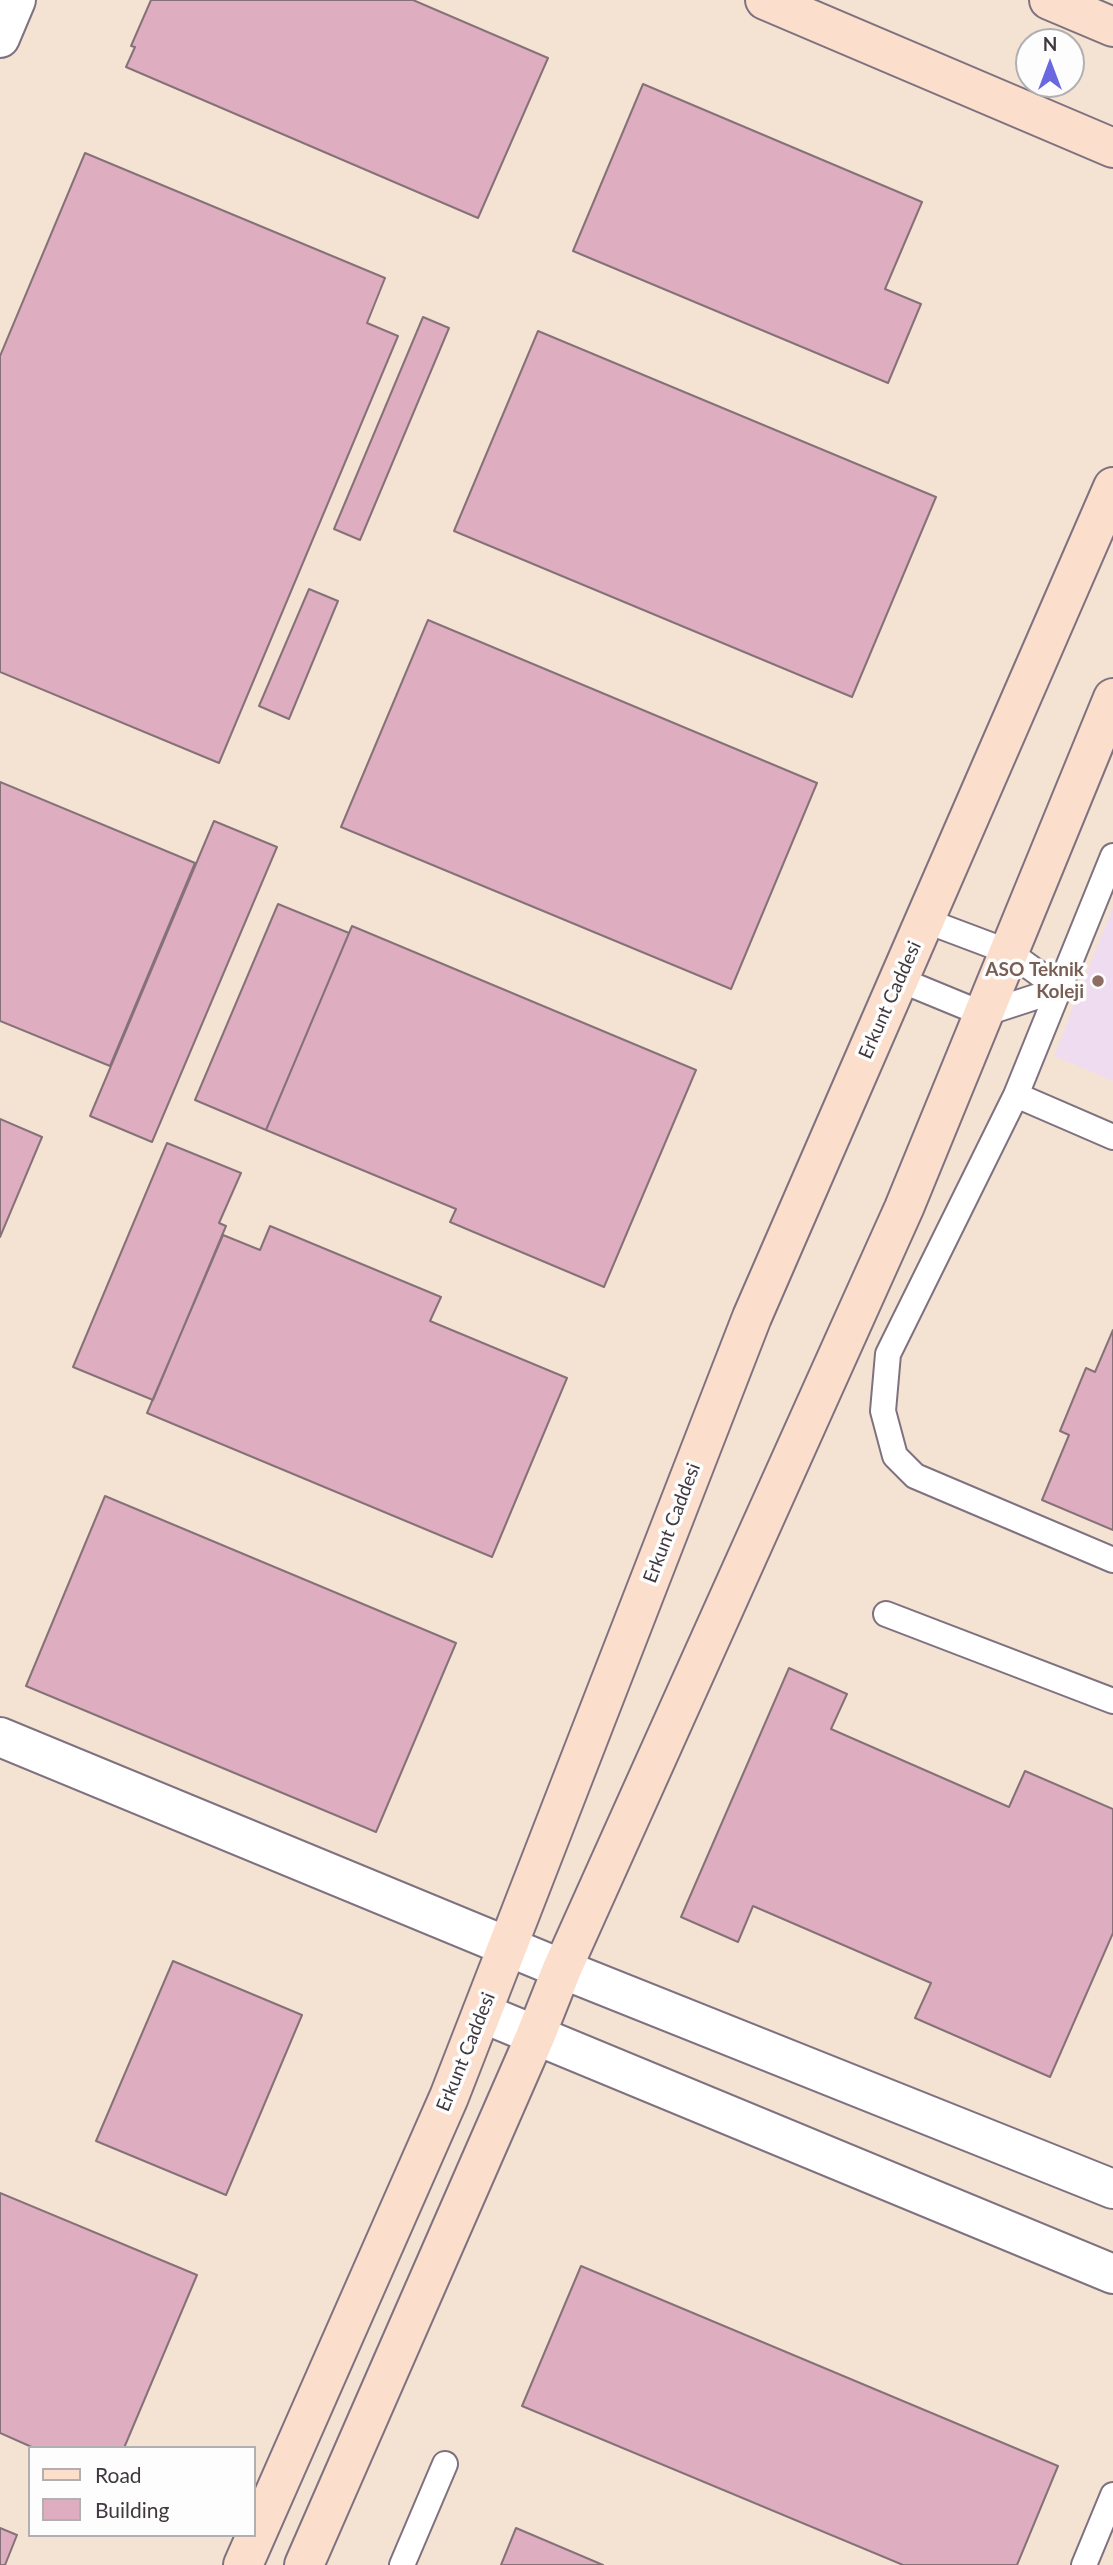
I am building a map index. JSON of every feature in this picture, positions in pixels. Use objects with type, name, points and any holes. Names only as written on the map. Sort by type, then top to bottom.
[{"type":"street","points":[[0,38],[16,0]]},
{"type":"street","points":[[765,0],[1113,148]]},
{"type":"street","points":[[1049,0],[1113,27]]},
{"type":"street","name":"Erkunt Caddesi","points":[[256,2535],[449,2097],[752,1317],[1113,487]]},
{"type":"street","points":[[304,2565],[535,2037],[562,1969],[904,1208],[1113,698]]},
{"type":"street","points":[[0,1737],[562,1969],[1113,2189]]},
{"type":"street","points":[[482,2013],[1113,2274]]},
{"type":"street","name":"Erkunt Caddesi","points":[[243,2565],[255,2537]]},
{"type":"lane","points":[[1113,856],[1016,1095],[888,1354],[883,1411],[895,1456],[915,1476],[1113,1560]]},
{"type":"lane","points":[[925,920],[1009,952],[1060,989]]},
{"type":"lane","points":[[898,979],[983,1014],[1060,989]]},
{"type":"lane","points":[[1016,1095],[1113,1138]]},
{"type":"lane","points":[[886,1614],[1113,1701]]},
{"type":"lane","points":[[402,2565],[445,2464]]},
{"type":"lane","points":[[1084,2565],[1113,2495]]},
{"type":"shaded area","points":[[0,0],[1113,0],[1113,2565],[0,2565]]},
{"type":"shaded area","name":"ASO Teknik Koleji","points":[[1113,906],[1113,1081],[1054,1056]]},
{"type":"building","points":[[151,0],[413,0],[548,58],[478,218],[126,67],[135,47],[131,46]]},
{"type":"building","points":[[643,84],[922,202],[885,289],[921,304],[888,383],[573,251]]},
{"type":"building","points":[[85,153],[385,278],[367,323],[398,336],[219,763],[0,672],[0,356]]},
{"type":"building","points":[[423,317],[449,328],[360,540],[334,529]]},
{"type":"building","points":[[538,331],[936,497],[852,697],[454,531]]},
{"type":"building","points":[[309,589],[338,601],[289,719],[259,706]]},
{"type":"building","points":[[428,620],[817,783],[731,989],[341,827]]},
{"type":"building","points":[[0,782],[195,863],[110,1066],[0,1021]]},
{"type":"building","points":[[214,821],[277,847],[152,1142],[90,1116]]},
{"type":"building","points":[[278,904],[349,933],[266,1130],[195,1100]]},
{"type":"building","points":[[352,926],[696,1070],[604,1287],[450,1222],[456,1209],[266,1130]]},
{"type":"building","points":[[0,1119],[42,1137],[0,1237]]},
{"type":"building","points":[[167,1143],[241,1173],[219,1223],[226,1226],[153,1400],[73,1367]]},
{"type":"building","points":[[270,1226],[441,1297],[430,1321],[567,1378],[492,1557],[147,1413],[223,1235],[260,1250]]},
{"type":"building","points":[[1113,1330],[1113,1530],[1042,1500],[1069,1435],[1060,1431],[1086,1368],[1095,1372]]},
{"type":"building","points":[[105,1496],[456,1643],[376,1832],[26,1686]]},
{"type":"building","points":[[789,1668],[847,1694],[831,1729],[1009,1807],[1025,1771],[1113,1809],[1113,1933],[1050,2077],[915,2018],[931,1983],[753,1906],[738,1942],[681,1917]]},
{"type":"building","points":[[173,1961],[302,2015],[226,2195],[96,2141]]},
{"type":"building","points":[[0,2193],[197,2275],[125,2446],[29,2446],[0,2433]]},
{"type":"building","points":[[581,2266],[1058,2466],[1017,2565],[903,2565],[522,2406]]},
{"type":"building","points":[[0,2528],[17,2535],[5,2565],[0,2565]]},
{"type":"building","points":[[516,2528],[603,2565],[501,2565]]},
{"type":"place","name":"ASO Teknik Koleji","points":[[1098,981]]}]
